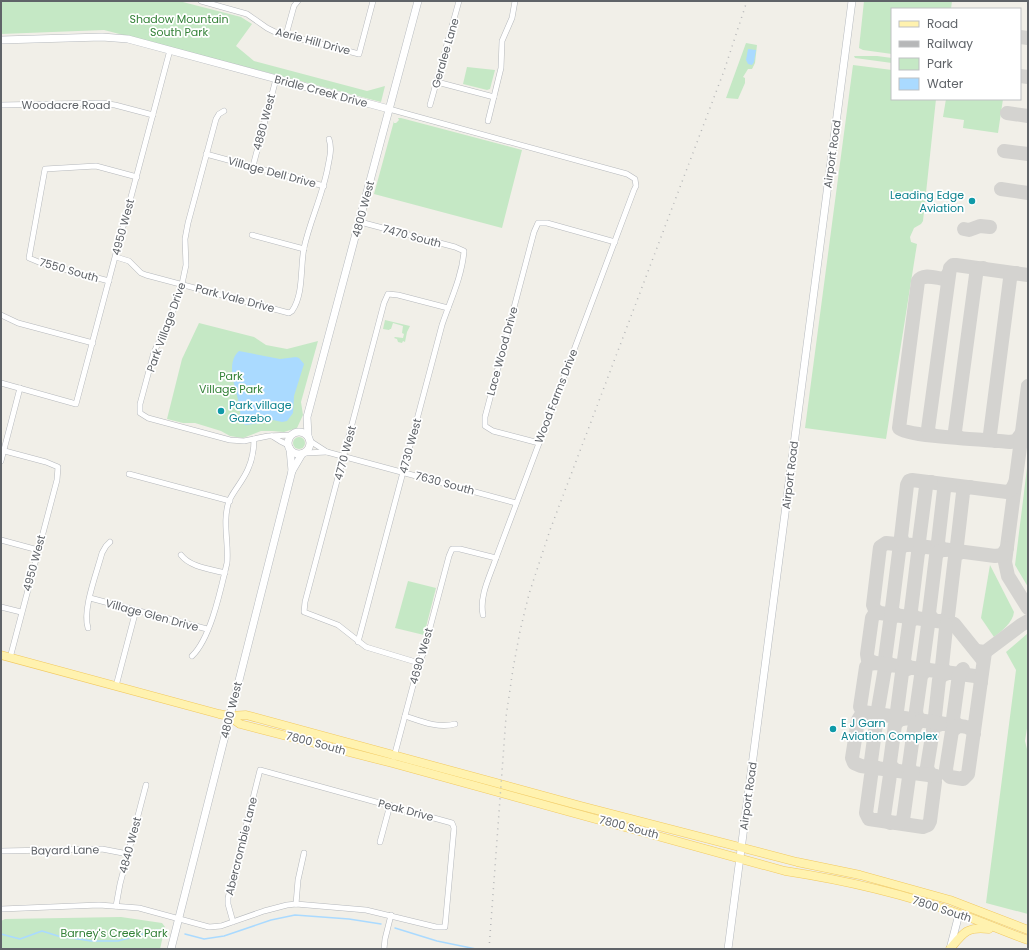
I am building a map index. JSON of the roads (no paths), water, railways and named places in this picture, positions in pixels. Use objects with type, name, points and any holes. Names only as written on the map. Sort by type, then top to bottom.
[{"type":"main road","name":"7800 South","points":[[1,655],[229,716],[246,715],[741,848],[797,862],[860,875],[950,900],[1024,929]]},
{"type":"main road","name":"7800 South","points":[[229,716],[240,724],[392,763],[785,871],[822,877],[925,903],[1028,940]]},
{"type":"main road","points":[[959,914],[962,911],[967,911],[1024,929]]},
{"type":"main road","points":[[950,949],[962,934],[973,928],[1002,930]]},
{"type":"street","name":"Aerie Hill Drive","points":[[202,1],[247,14],[267,28],[286,35],[359,54],[373,1]]},
{"type":"street","points":[[286,35],[294,6],[298,1]]},
{"type":"street","name":"4800 West","points":[[171,949],[292,471],[309,447],[307,417],[418,1]]},
{"type":"street","name":"Geralee Lane","points":[[430,104],[459,1]]},
{"type":"street","points":[[488,120],[500,68],[502,41],[512,18],[516,1]]},
{"type":"street","name":"Airport Road","points":[[728,949],[852,1]]},
{"type":"street","points":[[229,8],[230,2]]},
{"type":"street","name":"Bridle Creek Drive","points":[[1,40],[114,37],[128,39],[627,174],[635,179]]},
{"type":"street","name":"4950 West","points":[[20,388],[76,404],[170,50]]},
{"type":"street","name":"4880 West","points":[[253,166],[276,79]]},
{"type":"street","points":[[437,82],[494,97]]},
{"type":"street","name":"Woodacre Road","points":[[1,105],[102,103],[153,115]]},
{"type":"street","name":"Park Village Drive","points":[[224,110],[216,119],[186,232],[186,265],[182,284],[171,317],[154,352],[140,404],[140,413],[148,418],[230,440],[244,441],[294,434]]},
{"type":"street","points":[[324,186],[331,150],[329,139]]},
{"type":"street","name":"Village Dell Drive","points":[[206,154],[324,186],[304,249],[300,288],[294,309],[289,313]]},
{"type":"street","name":"7550 South","points":[[109,282],[41,263],[29,258],[44,169],[96,166],[136,177]]},
{"type":"street","name":"Wood Farms Drive","points":[[483,615],[481,607],[482,599],[496,558],[636,186],[635,179]]},
{"type":"street","name":"7470 South","points":[[360,222],[455,247],[464,251]]},
{"type":"street","name":"Lace Wood Drive","points":[[539,443],[493,431],[485,426],[485,417],[534,232],[538,223],[547,224],[614,242]]},
{"type":"street","points":[[252,235],[304,249]]},
{"type":"street","name":"4730 West","points":[[358,642],[448,308],[463,260],[464,251]]},
{"type":"street","name":"Park Vale Drive","points":[[116,257],[129,261],[141,273],[289,313]]},
{"type":"street","name":"4770 West","points":[[358,642],[338,625],[304,612],[384,303],[388,294],[398,295],[448,308]]},
{"type":"street","points":[[1,315],[18,323],[93,343]]},
{"type":"street","points":[[1,383],[20,388],[1,461]]},
{"type":"street","name":"4800 West","points":[[292,471],[289,439],[307,417]]},
{"type":"street","points":[[294,434],[303,433],[309,439]]},
{"type":"street","points":[[272,436],[289,447],[296,454],[304,453]]},
{"type":"street","name":"Village Glen Drive","points":[[90,598],[207,629],[214,615],[228,556],[226,518],[230,501],[248,470],[253,452],[254,439]]},
{"type":"street","name":"7630 South","points":[[309,439],[327,452]]},
{"type":"street","name":"4950 West","points":[[3,450],[46,462],[58,467],[57,480],[10,658]]},
{"type":"street","name":"7630 South","points":[[304,453],[327,452],[344,456],[516,503]]},
{"type":"street","points":[[129,474],[230,501]]},
{"type":"street","points":[[1,540],[38,550]]},
{"type":"street","points":[[88,628],[86,614],[90,598],[102,553],[110,542]]},
{"type":"street","name":"4690 West","points":[[392,763],[419,662],[423,654],[452,549],[460,549],[496,558]]},
{"type":"street","points":[[180,555],[184,560],[191,564],[224,573]]},
{"type":"street","points":[[1,607],[21,612]]},
{"type":"street","points":[[116,686],[136,610]]},
{"type":"street","points":[[192,656],[200,647],[207,629]]},
{"type":"street","points":[[358,642],[366,647],[419,662]]},
{"type":"street","points":[[405,716],[440,726],[455,724]]},
{"type":"street","name":"Peak Drive","points":[[260,770],[452,822],[454,828],[446,926],[436,927],[391,915]]},
{"type":"street","name":"Abercrombie Lane","points":[[233,922],[228,898],[260,770]]},
{"type":"street","name":"4840 West","points":[[116,906],[120,884],[146,784]]},
{"type":"street","points":[[380,842],[390,805]]},
{"type":"street","name":"Bayard Lane","points":[[1,851],[102,849],[128,854]]},
{"type":"street","points":[[296,904],[298,880],[304,853]]},
{"type":"street","points":[[1,909],[99,905],[116,906],[139,908],[209,927],[215,927],[272,909],[296,904],[366,910],[391,915],[384,949]]},
{"type":"street","points":[[950,949],[959,914]]},
{"type":"water","points":[[748,49],[756,50],[752,65],[748,64],[746,60]]},
{"type":"water","points":[[239,351],[280,359],[296,357],[299,358],[304,364],[294,396],[293,413],[287,421],[282,422],[273,420],[269,422],[245,425],[241,417],[232,369],[235,356]]},
{"type":"waterway","points":[[185,934],[204,939],[224,936],[271,920],[295,915],[349,919],[381,924]]},
{"type":"waterway","points":[[395,928],[437,941],[476,949]]},
{"type":"waterway","points":[[1,934],[20,939],[42,931],[58,936],[91,941],[118,941],[158,930]]},
{"type":"railway","points":[[489,949],[506,717],[520,631],[529,594],[550,530],[724,71],[747,1]]},
{"type":"place","name":"Leading Edge Aviation","points":[[972,201]]},
{"type":"place","name":"Park village Gazebo","points":[[221,411]]},
{"type":"place","name":"E J Garn Aviation Complex","points":[[833,729]]},
{"type":"park label","name":"Shadow Mountain South Park","points":[[179,25]]},
{"type":"park label","name":"Park Village Park","points":[[231,382]]},
{"type":"park label","name":"Barney's Creek Park","points":[[114,933]]}]
